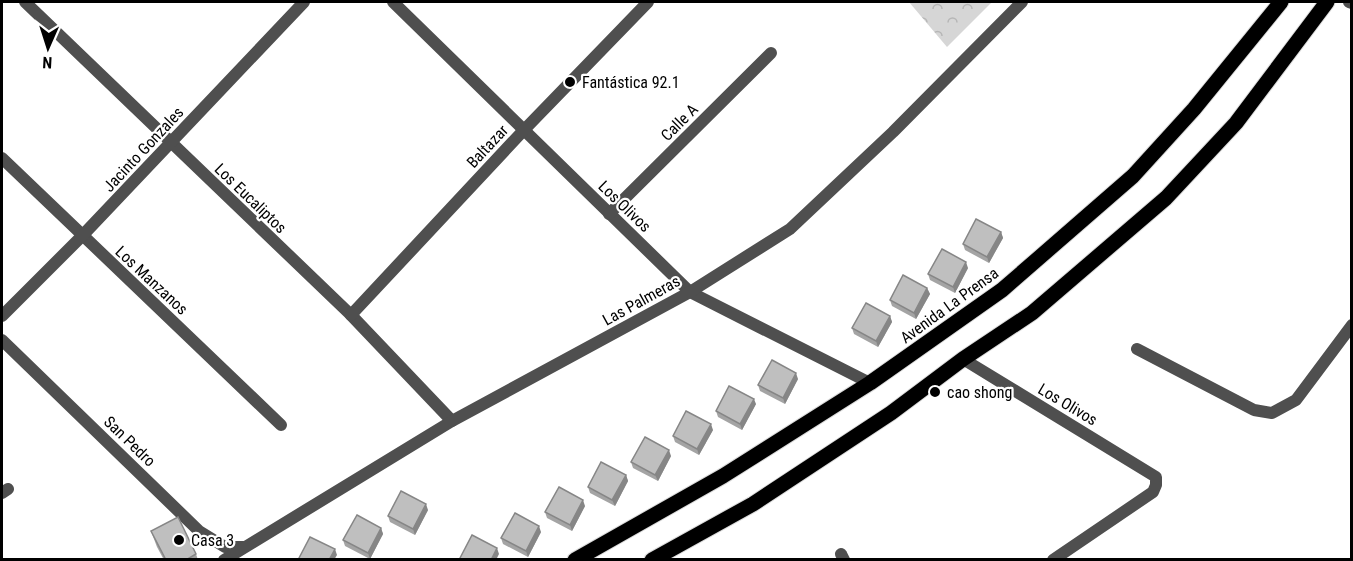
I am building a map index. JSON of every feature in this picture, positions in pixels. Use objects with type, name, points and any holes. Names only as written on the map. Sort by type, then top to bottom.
[{"type":"main road","name":"Avenida La Prensa","points":[[575,560],[723,476],[870,383],[1002,290],[1133,176],[1194,109],[1281,2]]},
{"type":"main road","points":[[663,557],[753,504],[891,413],[963,359],[1032,313],[1166,198],[1236,123],[1327,2]]},
{"type":"street","name":"Los Eucaliptos","points":[[25,2],[351,315],[452,421]]},
{"type":"street","name":"Jacinto Gonzales","points":[[2,316],[171,144],[304,2]]},
{"type":"street","name":"Los Olivos","points":[[393,2],[690,292],[870,383]]},
{"type":"street","name":"Baltazar","points":[[351,315],[523,131],[648,2]]},
{"type":"street","name":"Las Palmeras","points":[[224,560],[452,421],[690,292],[790,230],[893,132],[1022,2]]},
{"type":"street","name":"Calle A","points":[[609,214],[771,53]]},
{"type":"street","name":"Los Manzanos","points":[[2,158],[281,425]]},
{"type":"street","points":[[1137,349],[1254,410],[1272,413],[1296,400],[1352,325]]},
{"type":"street","name":"San Pedro","points":[[2,340],[200,531],[225,547],[244,547]]},
{"type":"street","name":"Los Olivos","points":[[963,359],[1156,477],[1153,492],[1053,560]]},
{"type":"green space","points":[[909,2],[992,2],[947,47]]},
{"type":"building","points":[[976,219],[1001,232],[987,257],[963,244]]},
{"type":"building","points":[[942,249],[966,262],[953,287],[928,274]]},
{"type":"building","points":[[903,275],[927,288],[914,313],[890,300]]},
{"type":"building","points":[[866,303],[890,316],[876,341],[852,328]]},
{"type":"building","points":[[772,360],[796,373],[783,398],[758,385]]},
{"type":"building","points":[[729,386],[754,399],[740,424],[716,411]]},
{"type":"building","points":[[686,411],[711,424],[697,449],[673,436]]},
{"type":"building","points":[[645,437],[669,450],[655,475],[631,462]]},
{"type":"building","points":[[601,462],[626,475],[612,500],[588,487]]},
{"type":"building","points":[[559,487],[583,500],[570,525],[545,512]]},
{"type":"building","points":[[401,491],[426,504],[413,529],[388,516]]},
{"type":"building","points":[[515,513],[539,526],[526,551],[501,538]]},
{"type":"building","points":[[357,515],[381,528],[368,553],[343,540]]},
{"type":"building","points":[[178,517],[196,554],[186,560],[166,560],[151,531]]},
{"type":"building","points":[[472,535],[497,548],[491,560],[459,560]]},
{"type":"building","points":[[310,537],[335,549],[329,560],[298,560]]},
{"type":"place","name":"Fantástica 92.1","points":[[570,82]]},
{"type":"place","name":"cao shong","points":[[935,392]]},
{"type":"place","name":"Casa 3","points":[[179,540]]}]
